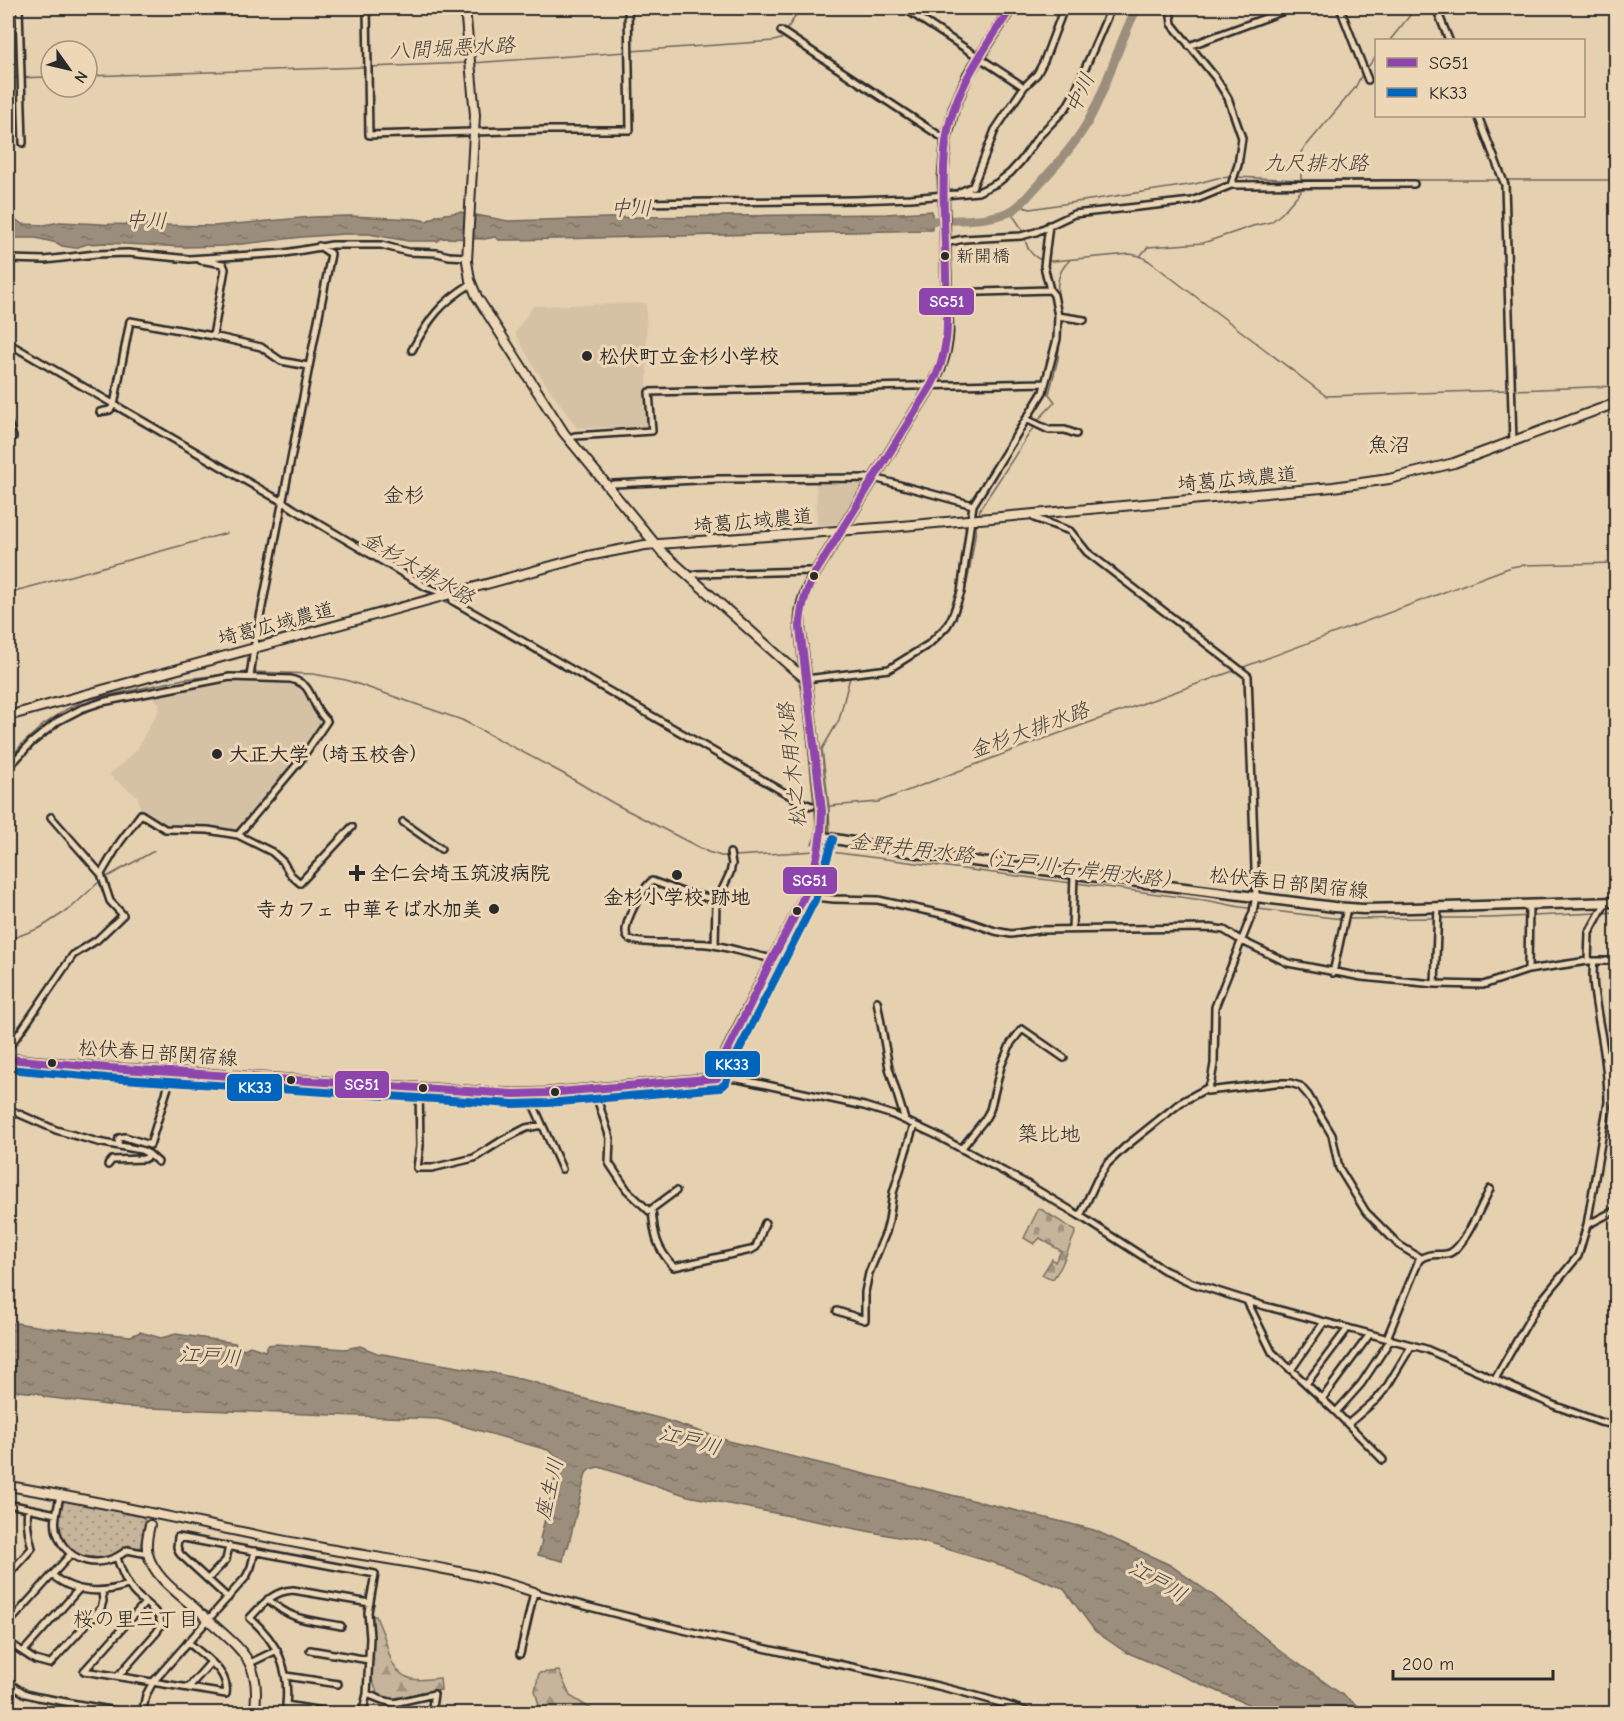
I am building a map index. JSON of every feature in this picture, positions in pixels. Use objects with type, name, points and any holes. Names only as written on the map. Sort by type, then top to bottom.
[{"type":"main road","points":[[717,1078],[719,1066],[806,896],[823,837],[799,614],[802,599],[815,573],[939,372],[946,352],[948,332],[945,241],[946,140],[960,92],[968,75],[1011,8]]},
{"type":"main road","name":"松伏春日部関宿線","points":[[823,837],[904,852],[1347,908],[1617,902]]},
{"type":"main road","name":"松伏春日部関宿線","points":[[8,1059],[108,1068],[529,1095],[717,1078]]},
{"type":"street","points":[[19,8],[23,142]]},
{"type":"street","points":[[367,8],[369,135],[630,129],[628,8]]},
{"type":"street","points":[[465,8],[475,115],[467,256],[471,284],[568,438],[657,545],[806,679],[889,669],[934,640],[952,617],[961,592],[973,505],[1043,392],[1057,339],[1058,316],[1044,266],[1049,225]]},
{"type":"street","points":[[904,8],[1024,87]]},
{"type":"street","points":[[946,196],[973,186],[995,130],[1044,62],[1065,8]]},
{"type":"street","points":[[637,203],[855,200],[946,196],[978,192],[997,183],[1021,161],[1038,137],[1066,108],[1112,8]]},
{"type":"street","points":[[1170,8],[1172,24],[1215,77],[1228,98],[1242,138],[1238,165],[1231,185]]},
{"type":"street","points":[[1189,46],[1278,10],[1292,8]]},
{"type":"street","points":[[1340,8],[1368,80]]},
{"type":"street","points":[[1436,8],[1449,39]]},
{"type":"street","points":[[781,32],[946,140]]},
{"type":"street","points":[[1478,117],[1504,180],[1513,442]]},
{"type":"street","points":[[945,241],[1021,236],[1036,232],[1074,214],[1192,201],[1231,185],[1414,184]]},
{"type":"street","points":[[189,259],[285,253],[319,246],[381,245],[408,252],[467,256]]},
{"type":"street","points":[[250,677],[331,254],[319,246]]},
{"type":"street","points":[[8,259],[45,260],[128,253],[223,264],[225,269],[213,336]]},
{"type":"street","points":[[412,350],[430,318],[456,293],[471,284]]},
{"type":"street","points":[[947,293],[1050,290]]},
{"type":"street","points":[[1058,316],[1084,320]]},
{"type":"street","points":[[100,412],[110,410],[114,405],[130,321],[261,347],[281,361],[308,366]]},
{"type":"street","points":[[8,343],[426,587],[447,595],[453,601],[533,649],[801,802],[812,806]]},
{"type":"street","points":[[568,438],[652,431],[649,392],[1045,383]]},
{"type":"street","name":"埼葛広域農道","points":[[8,716],[588,556],[645,546],[1033,514],[1355,484],[1454,463],[1617,403]]},
{"type":"street","points":[[1026,419],[1049,430],[1065,430],[1076,434]]},
{"type":"street","points":[[8,423],[13,437]]},
{"type":"street","points":[[608,487],[613,484],[718,479],[874,478],[973,505]]},
{"type":"street","points":[[1033,514],[1035,518],[1070,531],[1087,552],[1248,676],[1256,897],[1253,912],[1215,1007],[1215,1064],[1207,1092],[1275,1083],[1300,1086],[1332,1135],[1339,1168],[1366,1212],[1399,1245],[1420,1258]]},
{"type":"street","points":[[691,577],[696,574],[810,571],[815,573]]},
{"type":"street","points":[[8,766],[42,732],[64,717],[87,706],[112,699],[230,677],[291,679],[304,684],[315,706],[327,721],[300,761],[238,835]]},
{"type":"street","points":[[103,878],[120,842],[141,814],[165,829],[208,830],[238,835],[277,856],[288,869],[295,883],[300,883],[352,827]]},
{"type":"street","points":[[8,1048],[73,955],[97,940],[123,915],[111,901],[103,878],[51,817]]},
{"type":"street","points":[[403,822],[441,849]]},
{"type":"street","points":[[715,945],[716,903],[730,873],[732,864],[730,856]]},
{"type":"street","points":[[1072,929],[1074,875]]},
{"type":"street","points":[[718,900],[682,892],[652,881],[648,883],[634,905],[626,936],[629,939],[659,943],[715,945],[773,959]]},
{"type":"street","points":[[806,896],[884,901],[955,917],[1011,934],[1072,929],[1211,928],[1224,930],[1288,963],[1333,973],[1435,984],[1483,985],[1528,970],[1591,961],[1617,961]]},
{"type":"street","points":[[1495,1379],[1537,1306],[1578,1256],[1587,1225],[1608,1102],[1589,933],[1606,902]]},
{"type":"street","points":[[1528,970],[1529,904]]},
{"type":"street","points":[[1435,984],[1438,907]]},
{"type":"street","points":[[1333,973],[1347,908]]},
{"type":"street","points":[[877,1001],[889,1068],[905,1120]]},
{"type":"street","points":[[961,1149],[990,1110],[1004,1058],[1011,1043],[1022,1029],[1064,1058]]},
{"type":"street","points":[[118,1145],[119,1138],[122,1137],[150,1145],[173,1071]]},
{"type":"street","points":[[717,1078],[749,1081],[830,1099],[905,1120],[1027,1184],[1175,1275],[1192,1283],[1246,1301],[1412,1344],[1553,1405],[1600,1422],[1617,1425]]},
{"type":"street","points":[[1080,1216],[1097,1179],[1107,1164],[1180,1103],[1209,1087]]},
{"type":"street","points":[[419,1088],[420,1146],[417,1168],[432,1168],[474,1158],[526,1128],[542,1125]]},
{"type":"street","points":[[594,1089],[609,1138],[609,1163],[627,1190],[649,1211],[676,1191]]},
{"type":"street","points":[[529,1095],[562,1169]]},
{"type":"street","points":[[8,1109],[56,1130],[98,1142],[141,1150],[158,1162]]},
{"type":"street","points":[[837,1311],[866,1320],[869,1273],[886,1232],[893,1193],[914,1125]]},
{"type":"street","points":[[108,1165],[112,1160],[144,1159],[149,1154]]},
{"type":"street","points":[[1420,1258],[1449,1253],[1461,1244],[1490,1189]]},
{"type":"street","points":[[652,1209],[655,1236],[661,1252],[674,1268],[750,1250],[756,1247],[765,1223]]},
{"type":"street","points":[[1587,1225],[1617,1210]]},
{"type":"street","points":[[1336,1412],[1361,1384],[1389,1339],[1420,1258]]},
{"type":"street","points":[[1246,1301],[1272,1352],[1383,1460]]},
{"type":"street","points":[[1291,1370],[1324,1322]]},
{"type":"street","points":[[1306,1384],[1348,1328]]},
{"type":"street","points":[[1322,1399],[1370,1334]]},
{"type":"street","points":[[1348,1424],[1386,1388],[1412,1344]]},
{"type":"street","points":[[8,1486],[60,1495],[151,1519],[447,1569],[504,1581],[534,1592],[674,1629],[925,1683],[1034,1713]]},
{"type":"street","points":[[60,1495],[56,1514],[57,1534],[71,1554],[90,1562],[103,1562],[117,1558],[127,1550],[148,1554]]},
{"type":"street","points":[[8,1504],[56,1514]]},
{"type":"street","points":[[8,1575],[32,1548],[28,1534],[28,1508]]},
{"type":"street","points":[[151,1519],[147,1538],[148,1554],[158,1574],[240,1649],[250,1664],[257,1683],[254,1713]]},
{"type":"street","points":[[228,1598],[180,1554],[177,1547],[178,1537],[375,1574],[368,1612],[367,1694],[362,1713]]},
{"type":"street","points":[[208,1579],[226,1560],[229,1546]]},
{"type":"street","points":[[142,1713],[146,1695],[153,1682],[188,1642],[203,1615],[228,1598],[246,1577],[255,1551]]},
{"type":"street","points":[[8,1624],[71,1554]]},
{"type":"street","points":[[117,1558],[128,1585],[158,1615],[161,1621],[160,1629],[118,1676]]},
{"type":"street","points":[[52,1575],[79,1589],[109,1591],[128,1585]]},
{"type":"street","points":[[23,1652],[79,1589]]},
{"type":"street","points":[[339,1713],[286,1705],[286,1676],[277,1650],[268,1635],[250,1618],[268,1599],[279,1593],[293,1590],[370,1603]]},
{"type":"street","points":[[8,1642],[41,1662],[50,1664],[101,1608],[102,1591]]},
{"type":"street","points":[[520,1654],[534,1592]]},
{"type":"street","points":[[268,1599],[290,1616],[341,1626]]},
{"type":"street","points":[[145,1603],[84,1671],[226,1694],[227,1686],[224,1676],[188,1642]]},
{"type":"street","points":[[250,1664],[277,1650]]},
{"type":"street","points":[[310,1650],[369,1660]]},
{"type":"street","points":[[188,1688],[211,1662]]},
{"type":"street","points":[[286,1676],[338,1684]]},
{"type":"street","points":[[8,1683],[26,1694],[44,1699],[132,1713]]},
{"type":"street","points":[[8,1697],[15,1687]]},
{"type":"street","points":[[367,1694],[394,1703],[434,1694],[431,1713]]},
{"type":"shaded area","name":"松伏町立金杉小学校","points":[[646,303],[648,427],[577,428],[534,367],[515,333],[533,306]]},
{"type":"shaded area","points":[[865,481],[840,524],[817,525],[816,482]]},
{"type":"shaded area","name":"大正大学（埼玉校舎）","points":[[238,680],[296,684],[305,690],[322,723],[298,757],[238,830],[168,826],[141,811],[138,797],[109,775],[137,750],[158,712],[160,704],[153,698],[154,695]]},
{"type":"green space","points":[[1039,1208],[1076,1231],[1061,1267],[1053,1279],[1042,1275],[1052,1259],[1055,1262],[1061,1251],[1040,1238],[1034,1244],[1024,1238]]},
{"type":"green space","points":[[62,1500],[142,1516],[145,1520],[140,1549],[125,1548],[101,1560],[92,1560],[77,1555],[70,1550],[61,1536],[58,1521]]},
{"type":"green space","points":[[371,1616],[376,1616],[396,1669],[412,1679],[440,1678],[441,1690],[421,1692],[400,1699],[379,1696],[372,1680]]},
{"type":"green space","points":[[559,1671],[570,1696],[598,1713],[543,1714],[541,1712],[535,1691],[539,1673]]},
{"type":"water","points":[[932,211],[932,230],[515,240],[499,240],[495,237],[485,239],[441,238],[438,241],[408,241],[369,234],[344,234],[225,246],[184,247],[106,243],[87,244],[75,248],[36,238],[8,238],[8,219],[22,224],[44,225],[60,222],[214,226],[350,216],[427,221],[438,215],[460,212],[508,221],[886,214]]},
{"type":"water","name":"江戸川","points":[[8,1324],[131,1336],[140,1332],[161,1338],[176,1334],[235,1343],[244,1349],[250,1346],[265,1351],[268,1345],[276,1344],[345,1349],[360,1346],[377,1353],[537,1383],[562,1393],[662,1419],[732,1442],[1094,1530],[1170,1565],[1214,1596],[1282,1652],[1368,1713],[1264,1713],[1124,1651],[1095,1631],[1063,1588],[1004,1566],[923,1542],[688,1496],[599,1467],[590,1469],[586,1473],[563,1561],[538,1555],[558,1466],[556,1457],[548,1450],[438,1419],[123,1407],[8,1390]]},
{"type":"waterway","name":"八間堀悪水路","points":[[785,32],[801,8]]},
{"type":"waterway","name":"中川","points":[[921,221],[987,218],[1012,211],[1020,204],[1064,156],[1086,125],[1137,8]]},
{"type":"waterway","points":[[1391,39],[1416,8]]},
{"type":"waterway","name":"八間堀悪水路","points":[[631,51],[774,41],[783,36]]},
{"type":"waterway","name":"八間堀悪水路","points":[[472,63],[626,52]]},
{"type":"waterway","points":[[1365,70],[1375,58]]},
{"type":"waterway","name":"八間堀悪水路","points":[[370,67],[467,63]]},
{"type":"waterway","name":"八間堀悪水路","points":[[99,76],[366,67]]},
{"type":"waterway","points":[[1301,179],[1301,152],[1355,88],[1362,74]]},
{"type":"waterway","name":"八間堀悪水路","points":[[8,78],[39,77]]},
{"type":"waterway","name":"九尺排水路","points":[[1018,205],[1030,209],[1232,177]]},
{"type":"waterway","name":"九尺排水路","points":[[1236,177],[1301,180],[1502,180]]},
{"type":"waterway","name":"九尺排水路","points":[[1506,180],[1616,180]]},
{"type":"waterway","points":[[1141,255],[1148,247],[1203,243],[1271,222],[1301,191],[1301,187]]},
{"type":"waterway","points":[[1010,212],[1021,228],[1029,250],[1041,260]]},
{"type":"waterway","points":[[1046,261],[1130,254],[1140,256],[1326,396],[1509,390]]},
{"type":"waterway","points":[[1061,314],[1058,293],[1059,278],[1070,260]]},
{"type":"waterway","points":[[1037,421],[1055,402],[1049,394],[1058,359],[1062,319]]},
{"type":"waterway","name":"金杉大排水路","points":[[8,348],[109,406]]},
{"type":"waterway","points":[[1514,390],[1616,386]]},
{"type":"waterway","name":"金杉大排水路","points":[[113,409],[281,506]]},
{"type":"waterway","points":[[979,515],[980,509],[1035,425]]},
{"type":"waterway","name":"金杉大排水路","points":[[285,508],[400,575]]},
{"type":"waterway","points":[[902,664],[935,644],[950,627],[965,589],[977,523]]},
{"type":"waterway","points":[[8,593],[227,533]]},
{"type":"waterway","name":"金杉大排水路","points":[[1241,668],[1511,567],[1616,563]]},
{"type":"waterway","name":"金杉大排水路","points":[[425,589],[434,594]]},
{"type":"waterway","name":"金杉大排水路","points":[[443,600],[807,810],[815,809]]},
{"type":"waterway","name":"金杉大排水路","points":[[830,806],[878,802],[1024,746],[1236,670]]},
{"type":"waterway","name":"金野井用水路（江戸川右岸用水路）","points":[[8,762],[22,744],[43,725],[65,710],[86,700],[184,679],[248,672]]},
{"type":"waterway","name":"金野井用水路（江戸川右岸用水路）","points":[[253,672],[313,674],[346,680],[462,720],[708,852],[729,856]]},
{"type":"waterway","points":[[830,836],[822,749],[839,720],[850,677],[885,672]]},
{"type":"waterway","name":"松之木用水路","points":[[799,683],[803,695],[814,805]]},
{"type":"waterway","name":"松之木用水路","points":[[812,844],[816,831],[815,810]]},
{"type":"waterway","points":[[828,851],[829,840]]},
{"type":"waterway","points":[[105,878],[154,851]]},
{"type":"waterway","name":"金野井用水路（江戸川右岸用水路）","points":[[734,856],[816,851]]},
{"type":"waterway","name":"金野井用水路（江戸川右岸用水路）","points":[[823,851],[1072,883]]},
{"type":"waterway","points":[[8,940],[40,928],[71,908],[101,880]]},
{"type":"waterway","name":"金野井用水路（江戸川右岸用水路）","points":[[1076,883],[1342,919]]},
{"type":"waterway","name":"金野井用水路（江戸川右岸用水路）","points":[[1601,913],[1616,912]]},
{"type":"waterway","name":"金野井用水路（江戸川右岸用水路）","points":[[1440,918],[1597,913]]},
{"type":"waterway","name":"金野井用水路（江戸川右岸用水路）","points":[[1347,919],[1435,918]]},
{"type":"transit line","name":"SG51","points":[[8,1059],[108,1068],[514,1094],[717,1078],[719,1067],[806,893],[818,855],[822,811],[800,628],[804,600],[815,573],[938,372],[947,332],[944,175],[949,124],[971,72],[1011,8]]},
{"type":"transit line","name":"KK33","points":[[8,1069],[107,1078],[513,1104],[720,1088],[726,1083],[729,1070],[815,900],[833,839]]},
{"type":"place","name":"新開橋","points":[[945,256]]},
{"type":"place","name":"松伏町立金杉小学校","points":[[587,356]]},
{"type":"place","name":"大正大学（埼玉校舎）","points":[[217,754]]},
{"type":"place","name":"全仁会埼玉筑波病院","points":[[357,873]]},
{"type":"place","name":"金杉小学校 跡地","points":[[677,875]]},
{"type":"place","name":"寺カフェ 中華そば水加美","points":[[494,909]]},
{"type":"district","name":"魚沼","points":[[1389,445]]},
{"type":"district","name":"金杉","points":[[404,495]]},
{"type":"district","name":"築比地","points":[[1049,1134]]},
{"type":"district","name":"桜の里三丁目","points":[[136,1619]]},
{"type":"water label","name":"座生川","points":[[549,1489]]}]
